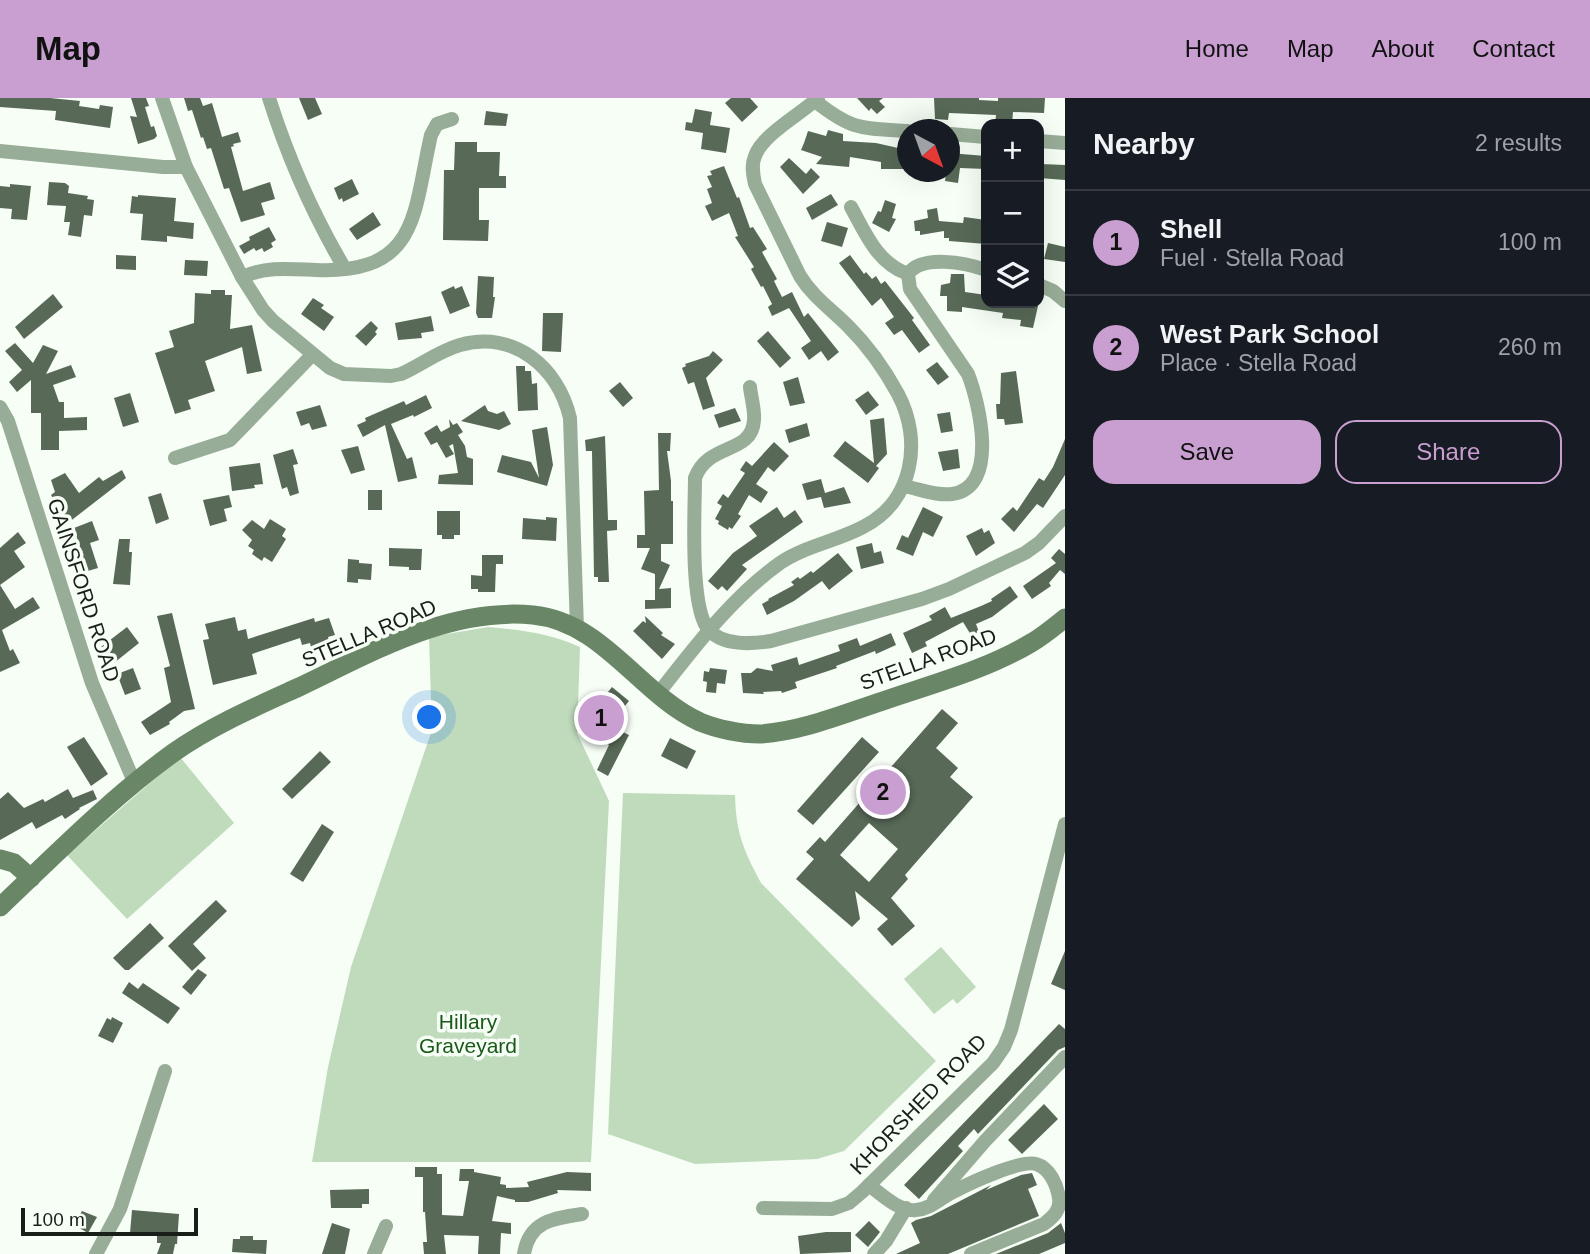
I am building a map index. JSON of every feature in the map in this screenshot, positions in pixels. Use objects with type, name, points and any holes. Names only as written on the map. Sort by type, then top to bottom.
[{"type":"main road","name":"STELLA ROAD","points":[[0,907],[135,784],[176,751],[217,726],[425,629],[496,615],[534,615],[559,621],[606,648],[657,695],[701,722],[757,734],[811,725],[963,673],[1031,643],[1065,618]]},
{"type":"main road","points":[[0,859],[15,863],[31,878]]},
{"type":"street","points":[[162,98],[186,167],[256,300],[272,321],[330,368],[344,374],[391,376],[401,374],[456,346],[481,343],[523,350],[540,364],[566,401],[570,418],[577,629]]},
{"type":"street","points":[[269,98],[302,187],[345,269]]},
{"type":"street","points":[[657,695],[709,630],[783,561],[863,528],[890,508],[904,486],[912,460],[911,440],[908,420],[897,393],[857,336],[809,290],[755,184],[752,169],[755,155],[762,145],[817,99],[838,119],[857,128],[897,130]]},
{"type":"street","points":[[242,277],[267,268],[345,269],[375,263],[393,251],[401,243],[412,222],[431,135],[437,124],[452,119]]},
{"type":"street","points":[[960,135],[981,137]]},
{"type":"street","points":[[1044,141],[1065,143]]},
{"type":"street","points":[[0,151],[186,167]]},
{"type":"street","points":[[851,207],[883,260],[908,274]]},
{"type":"street","points":[[908,274],[914,267],[934,263],[954,262],[981,269]]},
{"type":"street","points":[[904,486],[942,495],[954,495],[964,491],[978,473],[983,457],[981,428],[968,374],[911,289],[908,274]]},
{"type":"street","points":[[1044,287],[1065,301]]},
{"type":"street","points":[[174,458],[222,444],[236,435],[312,355]]},
{"type":"street","points":[[750,387],[755,419],[748,437],[742,443],[710,456],[695,478],[696,591],[700,611],[709,630],[727,640],[754,644],[922,599],[1025,553],[1039,543],[1065,516]]},
{"type":"street","name":"GAINSFORD ROAD","points":[[0,407],[8,421],[92,684],[135,784]]},
{"type":"street","name":"KHORSHED ROAD","points":[[763,1208],[832,1209],[849,1203],[993,1063],[1011,1030],[1065,824]]},
{"type":"street","points":[[929,1206],[985,1141],[1065,1057]]},
{"type":"street","points":[[96,1254],[120,1209],[165,1071]]},
{"type":"street","points":[[869,1185],[913,1210],[929,1206],[976,1181],[1019,1166],[1033,1163],[1050,1174],[1060,1201],[1059,1209],[1052,1218],[1044,1224],[971,1254]]},
{"type":"street","points":[[874,1254],[887,1241],[906,1208]]},
{"type":"street","points":[[524,1254],[526,1242],[535,1229],[551,1219],[582,1214]]},
{"type":"street","points":[[374,1254],[386,1226]]},
{"type":"green space","name":"Hillary Graveyard","points":[[488,627],[546,635],[580,647],[577,733],[609,801],[591,1162],[312,1162],[328,1067],[351,967],[432,730],[429,637]]},
{"type":"green space","points":[[180,757],[234,823],[127,919],[67,855]]},
{"type":"green space","points":[[623,793],[735,795],[742,840],[761,883],[936,1061],[844,1151],[817,1159],[695,1164],[608,1134]]},
{"type":"green space","points":[[941,947],[976,987],[957,1004],[953,999],[934,1014],[904,979]]},
{"type":"building","points":[[0,98],[50,98],[80,101],[79,106],[99,109],[100,105],[113,107],[110,128],[55,120],[56,111],[0,107]]},
{"type":"building","points":[[131,98],[146,98],[149,106],[145,107],[151,127],[154,126],[157,136],[154,139],[138,144],[130,116],[137,117]]},
{"type":"building","points":[[184,98],[200,98],[203,106],[212,103],[222,137],[238,132],[241,142],[231,147],[243,191],[270,182],[275,199],[261,203],[265,215],[241,222],[229,188],[224,189],[211,148],[207,149],[203,137],[201,138],[192,110],[188,111]]},
{"type":"building","points":[[299,98],[315,98],[322,114],[308,120]]},
{"type":"building","points":[[731,98],[750,98],[758,107],[742,122],[725,103]]},
{"type":"building","points":[[857,98],[883,98],[879,101],[885,107],[877,114],[871,108],[869,111]]},
{"type":"building","points":[[934,98],[979,98],[998,101],[998,98],[1045,98],[1044,113],[1013,112],[1012,119],[996,119],[996,115],[949,113],[948,119],[935,119]]},
{"type":"building","points":[[695,109],[712,112],[710,125],[730,128],[726,153],[701,149],[703,133],[685,130],[686,122],[692,123]]},
{"type":"building","points":[[486,111],[508,114],[506,126],[484,125]]},
{"type":"building","points":[[828,130],[843,134],[843,141],[876,143],[897,148],[897,169],[881,169],[881,162],[850,157],[849,167],[816,164],[822,157],[801,150],[808,131],[826,136]]},
{"type":"building","points":[[455,142],[477,142],[477,152],[500,152],[499,176],[506,176],[506,188],[479,188],[479,220],[489,220],[488,241],[443,240],[444,170],[454,170]]},
{"type":"building","points":[[960,154],[981,156],[981,169],[960,168]]},
{"type":"building","points":[[789,158],[806,174],[811,168],[820,177],[803,194],[780,167]]},
{"type":"building","points":[[1044,164],[1065,165],[1065,180],[1044,178]]},
{"type":"building","points":[[724,166],[750,228],[753,227],[767,249],[762,252],[777,279],[774,281],[782,297],[792,292],[804,317],[808,313],[839,352],[828,361],[821,351],[809,360],[801,348],[811,341],[789,308],[772,316],[768,307],[772,304],[751,269],[754,267],[735,237],[738,236],[729,213],[712,221],[705,206],[712,203],[707,189],[712,187],[707,176],[712,175],[710,171]]},
{"type":"building","points":[[352,179],[359,194],[343,202],[342,198],[339,200],[334,188]]},
{"type":"building","points":[[49,182],[65,183],[69,186],[68,193],[88,196],[87,199],[94,200],[92,216],[84,215],[81,237],[68,235],[70,222],[64,222],[66,206],[47,205]]},
{"type":"building","points":[[10,184],[31,186],[27,220],[11,219],[12,209],[0,208],[0,186],[10,187]]},
{"type":"building","points":[[831,194],[838,205],[812,220],[806,208]]},
{"type":"building","points":[[132,196],[176,198],[174,221],[194,223],[193,239],[167,236],[167,242],[141,240],[143,214],[130,213]]},
{"type":"building","points":[[885,200],[896,204],[892,218],[896,219],[889,232],[872,223],[878,211],[881,212]]},
{"type":"building","points":[[937,208],[939,221],[963,223],[964,217],[981,219],[981,244],[949,241],[949,238],[944,238],[944,231],[920,235],[920,231],[915,231],[914,221],[928,218],[927,210]]},
{"type":"building","points":[[373,212],[381,225],[357,240],[349,229]]},
{"type":"building","points":[[827,222],[848,228],[842,247],[821,241]]},
{"type":"building","points":[[269,227],[276,240],[271,243],[273,247],[264,252],[262,248],[256,251],[254,248],[244,254],[239,246],[250,240],[249,237]]},
{"type":"building","points":[[1048,243],[1065,247],[1065,262],[1044,259]]},
{"type":"building","points":[[116,255],[136,256],[136,270],[116,269]]},
{"type":"building","points":[[850,255],[864,274],[866,272],[872,279],[876,276],[881,284],[885,281],[914,318],[912,320],[930,345],[919,353],[902,330],[894,335],[885,323],[894,317],[881,298],[872,306],[839,263]]},
{"type":"building","points":[[185,260],[208,261],[207,276],[184,275]]},
{"type":"building","points":[[951,274],[964,274],[965,292],[981,294],[981,308],[1038,308],[1033,328],[1020,326],[1021,320],[1002,318],[1003,313],[962,307],[962,312],[947,311],[947,296],[940,296],[941,285],[950,283]]},
{"type":"building","points":[[478,276],[494,277],[492,318],[478,318],[476,313]]},
{"type":"building","points":[[454,286],[455,289],[462,286],[470,306],[450,314],[441,292]]},
{"type":"building","points":[[211,290],[225,290],[225,295],[232,295],[230,329],[252,325],[262,371],[247,374],[242,347],[205,361],[215,391],[188,400],[191,409],[175,414],[155,353],[174,347],[169,331],[194,323],[195,293],[211,294]]},
{"type":"building","points":[[53,294],[63,307],[24,339],[15,327]]},
{"type":"building","points":[[313,298],[324,305],[321,308],[334,317],[324,331],[301,314]]},
{"type":"building","points":[[543,313],[563,313],[561,352],[542,351]]},
{"type":"building","points":[[431,316],[434,331],[421,333],[422,338],[398,340],[395,323]]},
{"type":"building","points":[[371,321],[378,328],[375,332],[377,334],[366,346],[355,336]]},
{"type":"building","points":[[768,331],[791,358],[780,368],[757,341]]},
{"type":"building","points":[[15,343],[33,363],[43,345],[58,351],[46,374],[71,365],[76,377],[53,385],[59,402],[64,402],[64,418],[87,417],[87,430],[59,431],[59,450],[41,450],[41,413],[31,413],[31,380],[17,392],[9,382],[22,370],[5,351]]},
{"type":"building","points":[[713,351],[723,360],[706,378],[715,406],[703,410],[694,382],[688,384],[682,368],[685,364],[709,356]]},
{"type":"building","points":[[937,362],[949,377],[938,385],[926,370]]},
{"type":"building","points":[[516,366],[525,366],[525,371],[531,371],[532,384],[537,383],[538,410],[518,411]]},
{"type":"building","points":[[1016,371],[1023,423],[1005,425],[1004,419],[997,419],[996,404],[1000,404],[1001,373]]},
{"type":"building","points":[[798,377],[805,403],[790,406],[783,382]]},
{"type":"building","points":[[620,382],[633,398],[623,407],[609,391]]},
{"type":"building","points":[[868,391],[879,405],[866,415],[855,400]]},
{"type":"building","points":[[130,393],[139,422],[123,427],[114,398]]},
{"type":"building","points":[[426,395],[432,408],[391,424],[407,459],[412,457],[417,478],[398,482],[385,425],[363,437],[357,425],[366,421],[365,418],[404,401],[406,405]]},
{"type":"building","points":[[320,405],[327,426],[312,430],[309,423],[301,426],[296,412]]},
{"type":"building","points":[[485,405],[488,411],[497,414],[504,411],[511,424],[499,430],[461,421]]},
{"type":"building","points":[[735,408],[741,421],[719,428],[714,415]]},
{"type":"building","points":[[950,412],[953,431],[941,433],[937,414]]},
{"type":"building","points":[[884,418],[887,454],[876,466],[879,468],[868,483],[833,456],[845,441],[874,463],[870,420]]},
{"type":"building","points":[[449,419],[453,425],[457,423],[463,432],[458,435],[465,446],[467,457],[473,459],[473,485],[438,484],[439,475],[458,473],[453,444],[449,446],[454,454],[446,458],[437,442],[431,445],[424,433],[437,425],[441,432],[450,427]]},
{"type":"building","points":[[807,423],[810,436],[789,443],[785,430]]},
{"type":"building","points":[[547,427],[553,465],[547,486],[497,472],[502,455],[531,462],[539,478],[532,430]]},
{"type":"building","points":[[658,433],[671,433],[670,451],[667,451],[673,501],[673,544],[661,544],[661,561],[670,565],[659,589],[671,588],[671,608],[645,609],[645,600],[655,600],[655,574],[641,569],[650,548],[637,548],[637,535],[645,535],[644,491],[659,490]]},
{"type":"building","points":[[605,436],[608,520],[617,520],[617,530],[607,531],[609,582],[598,582],[598,577],[594,577],[592,451],[586,451],[585,440]]},
{"type":"building","points":[[1065,439],[1065,475],[1043,508],[1037,504],[1014,532],[1001,519],[1013,507],[1017,511],[1039,478],[1044,481]]},
{"type":"building","points":[[774,442],[789,456],[774,472],[768,467],[756,484],[768,492],[761,503],[749,495],[738,514],[741,516],[732,529],[729,527],[728,530],[718,524],[719,521],[715,519],[722,506],[717,503],[723,494],[728,498],[745,473],[740,470],[746,461],[752,466]]},
{"type":"building","points":[[358,446],[365,470],[351,474],[341,450]]},
{"type":"building","points":[[293,449],[298,464],[293,465],[299,493],[290,496],[287,487],[282,489],[273,455]]},
{"type":"building","points":[[958,449],[960,468],[943,471],[938,452]]},
{"type":"building","points":[[260,463],[263,484],[254,485],[255,488],[232,491],[229,467]]},
{"type":"building","points":[[122,470],[126,478],[64,526],[56,516],[61,511],[51,495],[55,492],[51,480],[65,473],[79,493],[99,477],[103,481]]},
{"type":"building","points":[[821,479],[825,493],[844,487],[851,503],[824,508],[821,497],[807,500],[802,484]]},
{"type":"building","points":[[368,490],[382,490],[382,510],[368,510]]},
{"type":"building","points":[[161,493],[169,519],[156,524],[148,497]]},
{"type":"building","points":[[229,495],[232,507],[224,509],[227,521],[210,526],[203,500]]},
{"type":"building","points":[[777,507],[784,518],[795,510],[803,522],[742,565],[747,569],[727,591],[722,586],[718,590],[708,581],[733,553],[757,536],[749,526]]},
{"type":"building","points":[[923,507],[943,517],[933,537],[923,532],[913,556],[896,549],[902,535],[908,538]]},
{"type":"building","points":[[437,511],[460,511],[460,535],[454,535],[454,539],[442,539],[442,535],[437,535]]},
{"type":"building","points":[[546,517],[557,518],[556,541],[522,539],[523,518],[546,520]]},
{"type":"building","points":[[270,519],[286,529],[282,536],[286,539],[272,562],[264,557],[262,561],[252,554],[254,550],[248,546],[252,540],[242,530],[252,520],[264,529]]},
{"type":"building","points":[[92,521],[99,540],[90,543],[98,568],[81,573],[72,551],[80,548],[74,528]]},
{"type":"building","points":[[982,528],[984,533],[989,530],[995,543],[976,556],[966,536]]},
{"type":"building","points":[[18,532],[26,543],[14,551],[25,567],[0,585],[0,548]]},
{"type":"building","points":[[119,539],[130,539],[130,585],[113,584]]},
{"type":"building","points":[[872,543],[874,553],[881,551],[884,563],[861,569],[856,547]]},
{"type":"building","points":[[389,548],[422,549],[421,570],[389,566]]},
{"type":"building","points":[[1059,549],[1065,554],[1065,574],[1060,570],[1049,583],[1051,586],[1032,599],[1023,586],[1056,563],[1051,558]]},
{"type":"building","points":[[838,553],[853,571],[829,590],[822,581],[794,601],[767,615],[762,604],[794,585],[791,582],[798,577],[800,579],[811,571],[813,573]]},
{"type":"building","points":[[482,555],[503,555],[503,564],[496,564],[495,592],[478,592],[478,589],[471,589],[471,575],[482,576]]},
{"type":"building","points":[[348,559],[372,564],[371,580],[347,582]]},
{"type":"building","points":[[0,585],[15,609],[33,597],[40,608],[2,630],[10,651],[13,649],[20,663],[0,672]]},
{"type":"building","points":[[1010,586],[1018,597],[992,617],[976,624],[979,632],[971,635],[963,622],[925,642],[927,646],[912,653],[903,633],[932,620],[929,616],[945,607],[951,618],[992,601],[991,599]]},
{"type":"building","points":[[172,613],[195,709],[184,711],[169,722],[170,724],[150,735],[141,722],[171,702],[164,668],[170,666],[157,616]]},
{"type":"building","points":[[645,616],[663,633],[661,635],[675,644],[662,659],[633,631],[643,621],[646,623]]},
{"type":"building","points":[[235,617],[238,631],[246,629],[248,639],[314,618],[315,622],[329,618],[335,635],[328,637],[329,641],[311,647],[310,643],[302,645],[300,638],[252,654],[257,674],[213,685],[203,640],[209,639],[205,624]]},
{"type":"building","points":[[127,627],[139,643],[114,663],[101,647]]},
{"type":"building","points":[[891,633],[896,645],[795,682],[797,688],[782,693],[743,693],[741,673],[751,673],[757,668],[773,671],[771,665],[797,657],[799,665],[840,651],[838,645],[857,638],[860,646]]},
{"type":"building","points":[[133,668],[141,689],[125,695],[117,674]]},
{"type":"building","points":[[710,668],[727,670],[725,684],[717,683],[716,693],[706,692],[707,682],[703,681],[704,671],[709,672]]},
{"type":"building","points":[[612,687],[629,701],[609,725],[629,735],[608,776],[597,770],[609,745],[582,724]]},
{"type":"building","points":[[942,709],[958,723],[936,748],[958,768],[950,777],[973,797],[905,875],[908,879],[891,898],[915,926],[892,946],[877,929],[888,919],[855,891],[860,919],[852,927],[796,879],[814,859],[806,852],[820,837],[825,842]],"holes":[[[869,823],[898,849],[869,882],[840,855]]]},
{"type":"building","points":[[84,737],[108,774],[91,786],[67,747]]},
{"type":"building","points":[[862,737],[879,752],[813,825],[797,811]]},
{"type":"building","points":[[670,738],[696,751],[687,769],[661,756]]},
{"type":"building","points":[[320,751],[331,762],[292,799],[282,789]]},
{"type":"building","points":[[68,789],[73,798],[93,790],[97,799],[65,819],[62,815],[36,829],[32,822],[0,840],[0,799],[8,792],[24,808],[43,799],[45,802]]},
{"type":"building","points":[[322,824],[334,832],[303,882],[290,874]]},
{"type":"building","points":[[216,900],[227,911],[193,944],[206,958],[192,971],[168,946]]},
{"type":"building","points":[[150,923],[164,938],[129,970],[125,970],[113,958]]},
{"type":"building","points":[[1065,951],[1065,990],[1051,984]]},
{"type":"building","points":[[198,969],[207,975],[191,995],[182,987]]},
{"type":"building","points":[[129,982],[138,989],[143,983],[180,1008],[168,1024],[122,993]]},
{"type":"building","points":[[112,1017],[123,1023],[113,1043],[98,1036],[107,1018],[111,1020]]},
{"type":"building","points":[[1059,1024],[1065,1029],[1065,1047],[1058,1050],[978,1134],[974,1129],[958,1146],[963,1151],[919,1199],[904,1185]]},
{"type":"building","points":[[1044,1104],[1058,1119],[1022,1154],[1008,1140]]},
{"type":"building","points":[[415,1167],[437,1167],[437,1174],[442,1174],[442,1215],[463,1216],[469,1181],[459,1181],[460,1169],[474,1169],[474,1172],[501,1177],[500,1184],[506,1185],[506,1188],[529,1187],[527,1182],[567,1172],[591,1173],[591,1191],[557,1190],[558,1193],[528,1202],[515,1202],[497,1196],[492,1221],[511,1223],[511,1234],[501,1233],[500,1254],[478,1254],[479,1236],[444,1235],[446,1254],[424,1254],[423,1242],[427,1242],[423,1212],[423,1177],[415,1177]]},
{"type":"building","points":[[1032,1173],[1037,1185],[1028,1189],[1039,1216],[948,1254],[896,1254],[920,1243],[911,1223],[916,1220],[931,1216],[991,1185],[986,1190]]},
{"type":"building","points":[[369,1189],[369,1204],[362,1204],[362,1208],[331,1208],[330,1190]]},
{"type":"building","points":[[132,1210],[179,1214],[177,1244],[173,1254],[157,1254],[161,1243],[157,1243],[157,1235],[130,1233]]},
{"type":"building","points":[[82,1211],[97,1217],[88,1233],[74,1225]]},
{"type":"building","points":[[869,1221],[880,1232],[868,1247],[855,1235]]},
{"type":"building","points":[[332,1223],[350,1229],[345,1254],[322,1254]]},
{"type":"building","points":[[1061,1223],[1065,1243],[1039,1254],[996,1254],[1048,1233]]},
{"type":"building","points":[[851,1232],[851,1252],[800,1254],[798,1236]]},
{"type":"building","points":[[240,1236],[267,1240],[266,1254],[232,1252],[233,1239],[240,1239]]},
{"type":"place","name":"Shell","points":[[601,718]]},
{"type":"place","name":"West Park School","points":[[883,792]]}]
